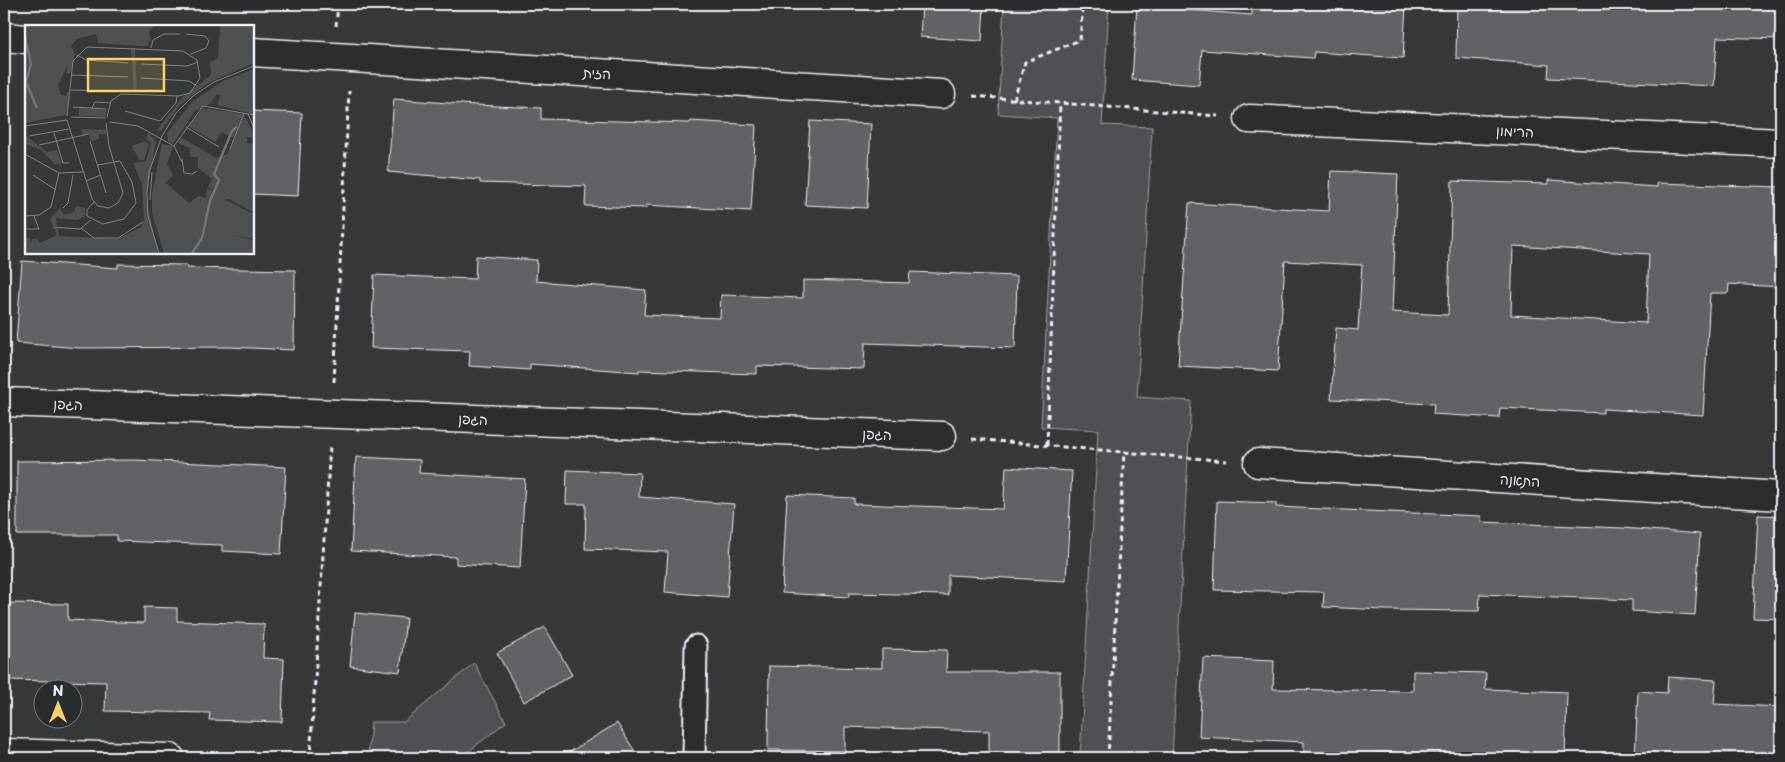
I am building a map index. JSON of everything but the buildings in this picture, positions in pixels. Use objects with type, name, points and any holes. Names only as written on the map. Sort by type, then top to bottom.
[{"type":"street","points":[[4,37],[25,39]]},
{"type":"street","name":"הזית","points":[[254,52],[941,94]]},
{"type":"street","name":"הרימון","points":[[1248,119],[1781,143]]},
{"type":"street","name":"הגפן","points":[[4,402],[942,436]]},
{"type":"street","name":"התאנה","points":[[1258,463],[1781,496]]},
{"type":"street","points":[[4,753],[170,758]]},
{"type":"lane","points":[[694,758],[696,646]]},
{"type":"path","points":[[1014,100],[1026,62],[1080,40],[1083,4]]},
{"type":"path","points":[[310,758],[332,414],[351,58]]},
{"type":"path","points":[[941,94],[1248,119]]},
{"type":"path","points":[[1047,445],[1060,103]]},
{"type":"path","points":[[942,436],[1258,463]]},
{"type":"path","points":[[1108,758],[1124,452]]},
{"type":"shaded area","points":[[1004,4],[1109,4],[1102,125],[1152,127],[1137,397],[1191,401],[1172,758],[1080,758],[1098,430],[1041,427],[1057,118],[998,114]]},
{"type":"shaded area","points":[[474,663],[506,722],[460,758],[368,758],[371,722],[404,722]]}]
